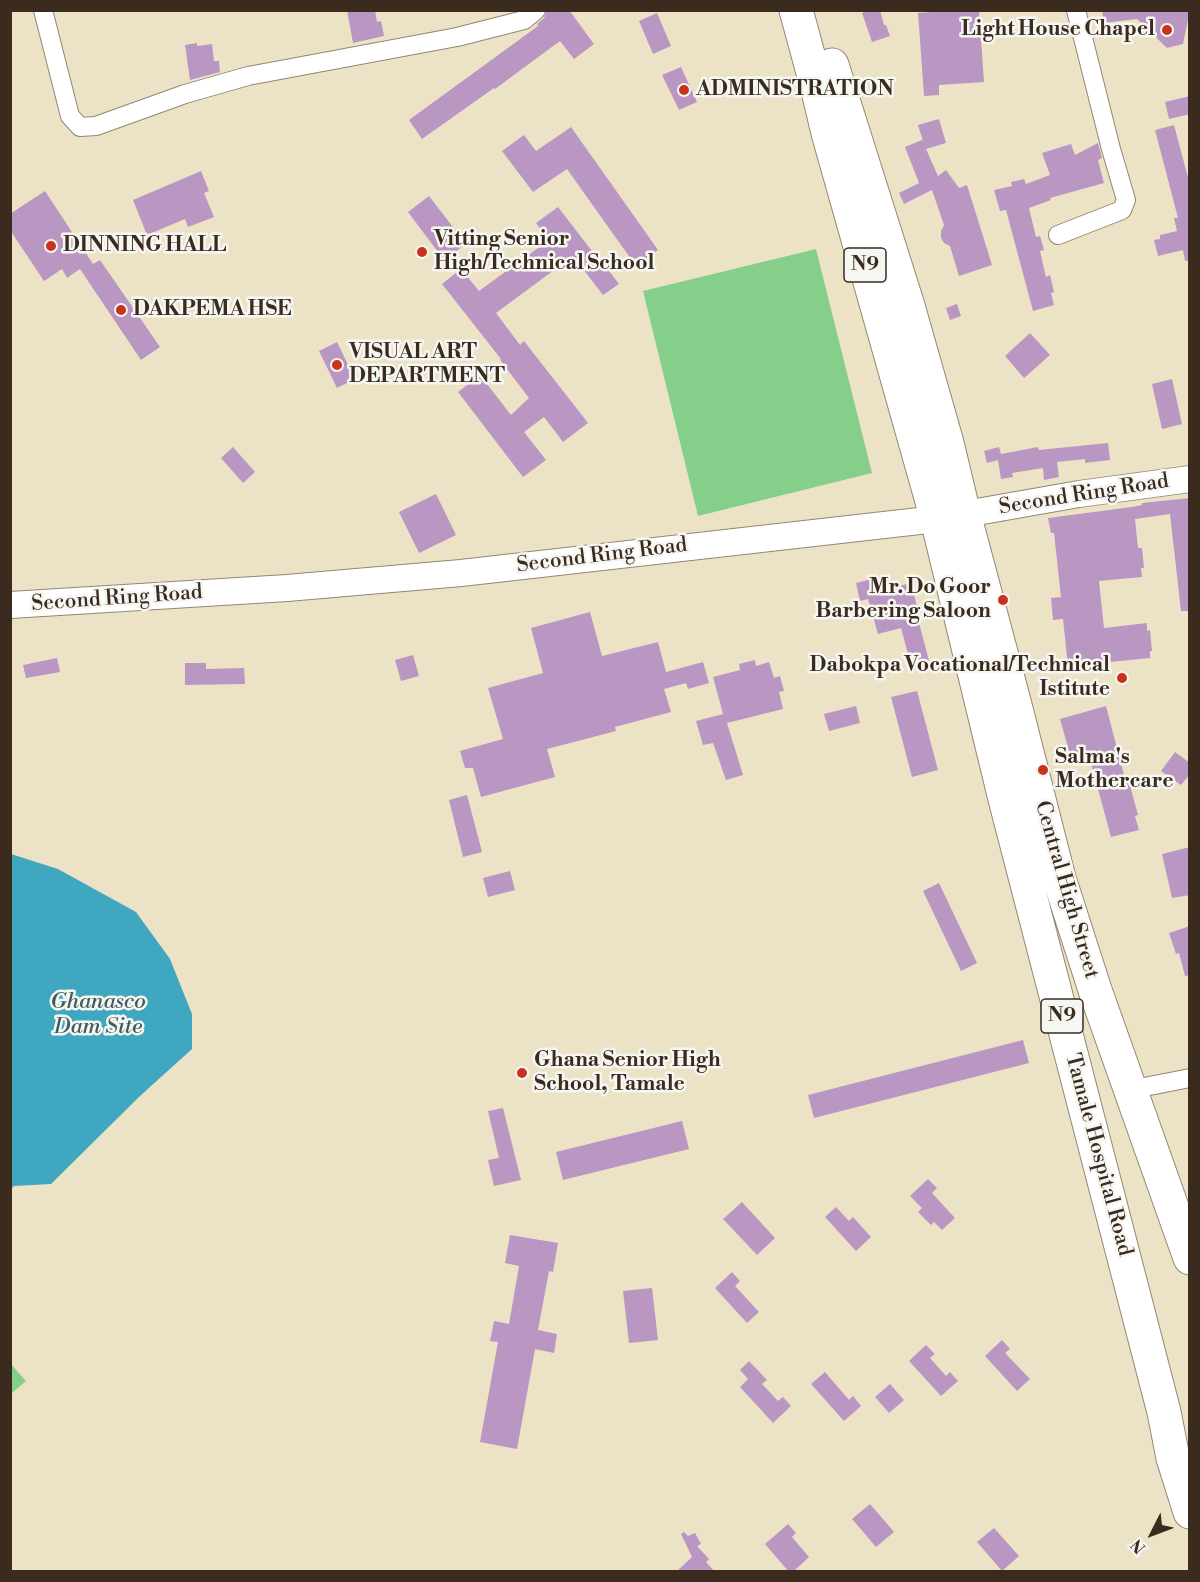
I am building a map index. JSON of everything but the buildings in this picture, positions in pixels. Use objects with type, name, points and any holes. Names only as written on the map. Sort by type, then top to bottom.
[{"type":"highway","name":"N9","points":[[796,10],[831,144],[950,516]]},
{"type":"highway","name":"N9","points":[[814,10],[873,191],[947,443],[950,516]]},
{"type":"highway","name":"Central High Street","points":[[950,516],[1015,705],[1059,878],[1095,990],[1190,1258]]},
{"type":"highway","name":"Tamale Hospital Road","points":[[950,516],[1005,799],[1164,1412],[1181,1455],[1190,1512]]},
{"type":"street","points":[[43,10],[70,116],[80,126],[96,126],[185,94],[248,76],[457,36],[524,20],[536,10]]},
{"type":"street","points":[[1058,235],[1122,210],[1126,200],[1076,10]]},
{"type":"street","name":"Second Ring Road","points":[[10,605],[287,588],[461,573],[950,516],[1079,494],[1190,480]]},
{"type":"street","points":[[1130,1090],[1190,1078]]},
{"type":"green space","points":[[816,249],[872,473],[698,516],[643,291]]},
{"type":"green space","points":[[10,1363],[26,1381],[11,1394],[10,1394]]},
{"type":"water","name":"Ghanasco Dam Site","points":[[11,854],[58,869],[136,912],[170,959],[192,1014],[192,1049],[140,1096],[51,1184],[14,1186],[11,1189]]},
{"type":"place","name":"Light House Chapel","points":[[1167,30]]},
{"type":"place","name":"ADMINISTRATION","points":[[684,90]]},
{"type":"place","name":"DINNING HALL","points":[[51,246]]},
{"type":"place","name":"Vitting Senior High/Technical School","points":[[422,252]]},
{"type":"place","name":"DAKPEMA HSE","points":[[121,310]]},
{"type":"place","name":"VISUAL ART DEPARTMENT","points":[[337,365]]},
{"type":"place","name":"Mr. Do Goor Barbering Saloon","points":[[1003,600]]},
{"type":"place","name":"Dabokpa Vocational/Technical Istitute","points":[[1122,678]]},
{"type":"place","name":"Salma's Mothercare","points":[[1043,770]]},
{"type":"place","name":"Ghana Senior High School, Tamale","points":[[522,1073]]}]
